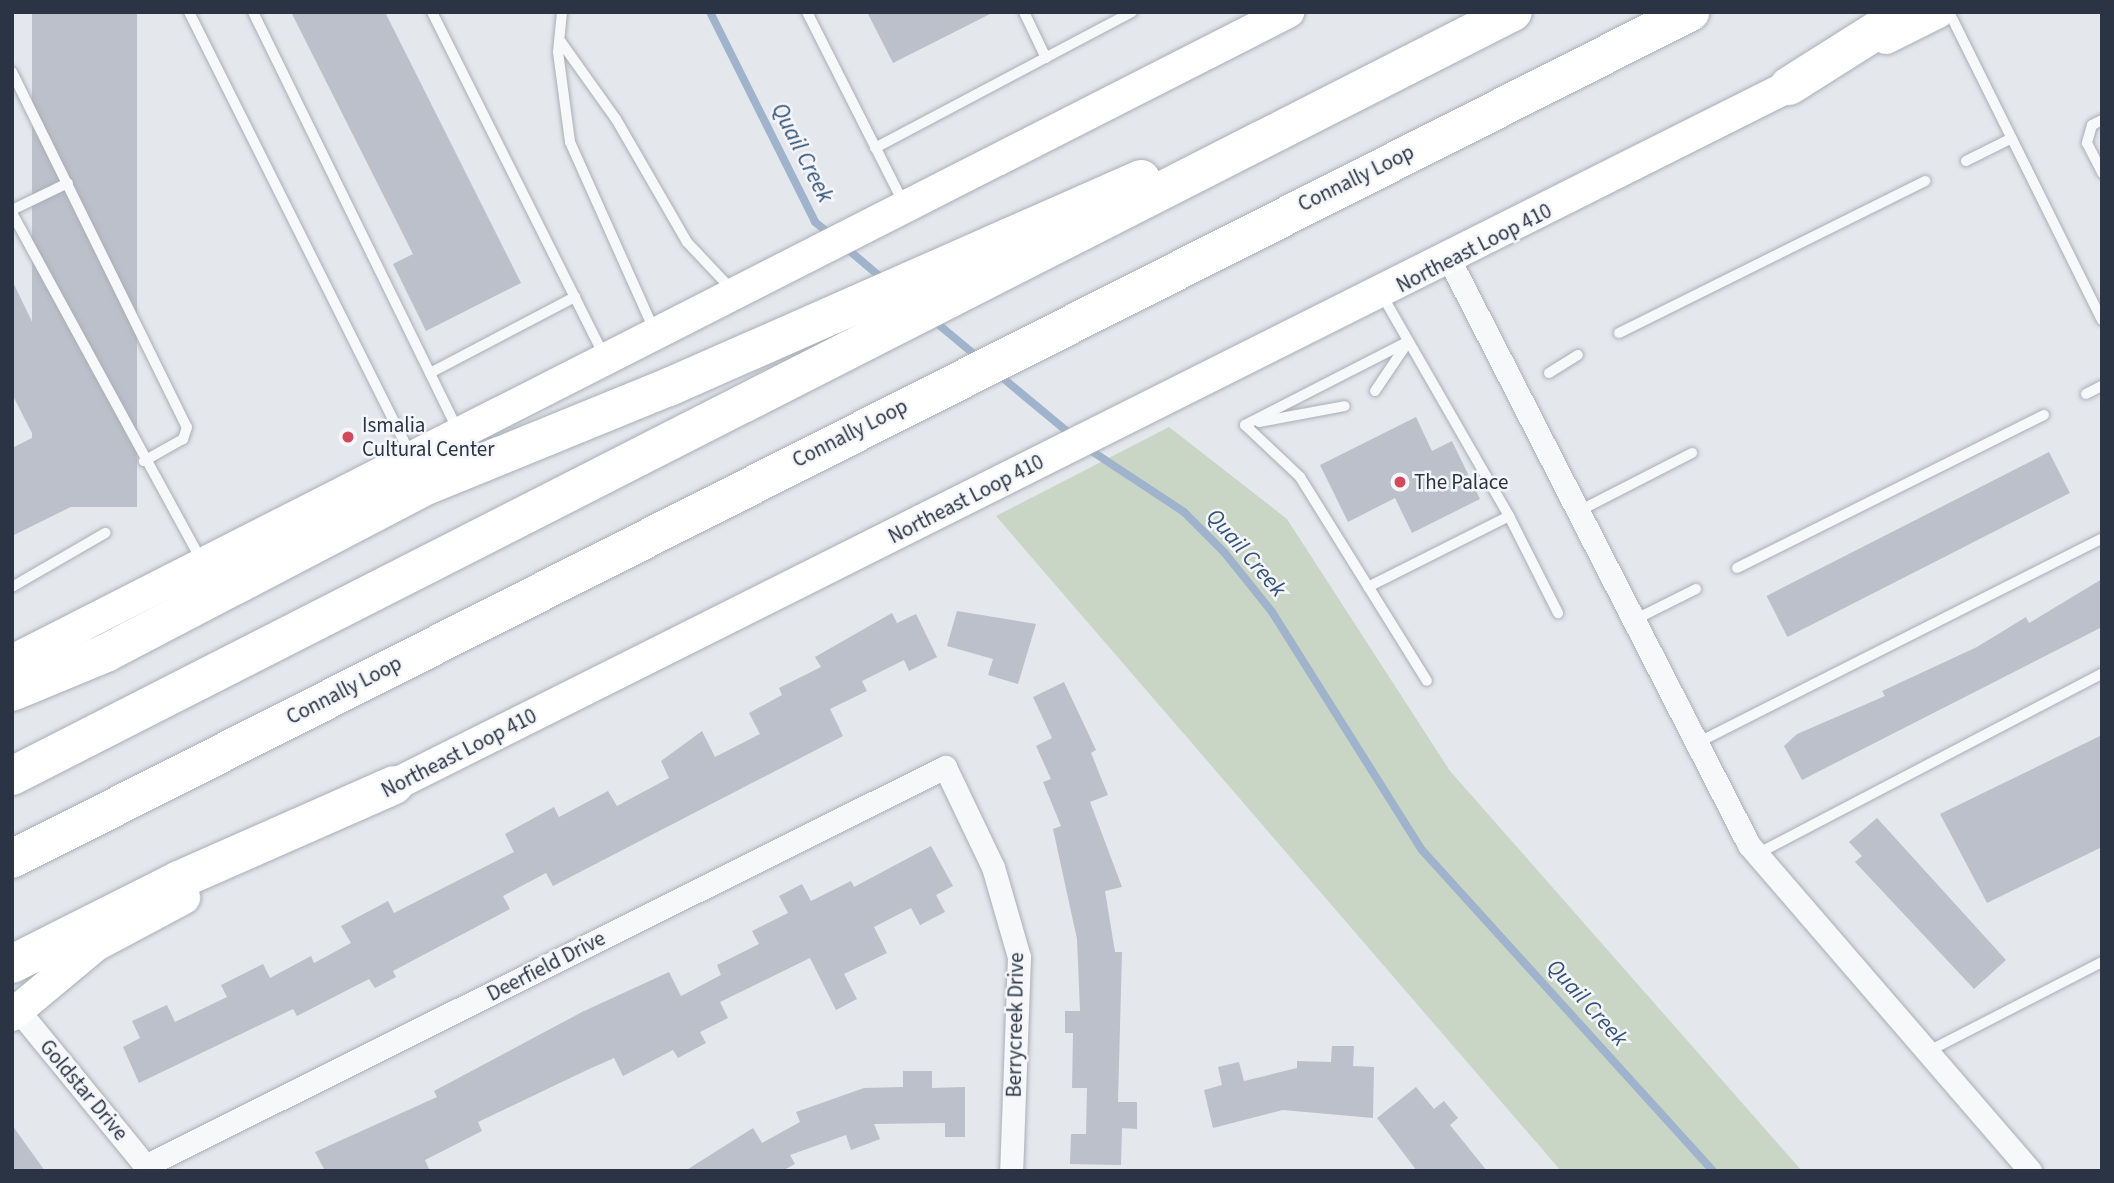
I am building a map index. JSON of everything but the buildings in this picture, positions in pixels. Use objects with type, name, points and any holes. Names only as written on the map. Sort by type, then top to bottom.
[{"type":"highway","points":[[12,692],[106,653],[421,488],[777,340],[1023,247],[1513,12]]},
{"type":"highway","name":"Connally Loop","points":[[12,859],[874,420],[1690,12]]},
{"type":"highway","points":[[1789,86],[1906,12]]},
{"type":"highway","points":[[12,776],[801,378],[1023,247]]},
{"type":"highway","points":[[12,964],[179,880],[394,785]]},
{"type":"main road","points":[[12,662],[605,357],[896,216],[1254,20],[1288,12]]},
{"type":"main road","name":"Northeast Loop 410","points":[[15,1012],[96,945],[394,785],[1135,414],[1450,261],[1938,12]]},
{"type":"street","points":[[1450,261],[1638,618],[1756,855],[2030,1171]]},
{"type":"street","name":"Deerfield Drive","points":[[148,1168],[945,767]]},
{"type":"street","name":"Berrycreek Drive","points":[[945,767],[993,867],[1018,957],[1011,1171]]},
{"type":"street","name":"Goldstar Drive","points":[[15,1012],[148,1168]]},
{"type":"lane","points":[[189,12],[411,456]]},
{"type":"lane","points":[[253,12],[459,432]]},
{"type":"lane","points":[[432,12],[605,357]]},
{"type":"lane","points":[[562,12],[561,42],[570,142],[655,332]]},
{"type":"lane","points":[[807,12],[875,148],[896,216]]},
{"type":"lane","points":[[1024,12],[1046,58]]},
{"type":"lane","points":[[875,148],[1132,12]]},
{"type":"lane","points":[[1949,12],[2102,320]]},
{"type":"lane","points":[[561,42],[616,119],[687,242],[736,293]]},
{"type":"lane","points":[[12,72],[187,427],[183,439],[144,461]]},
{"type":"lane","points":[[2102,120],[2092,125],[2087,143],[2102,173]]},
{"type":"lane","points":[[1966,161],[2012,138]]},
{"type":"lane","points":[[1619,333],[1925,181]]},
{"type":"lane","points":[[68,183],[12,212],[144,461],[204,563]]},
{"type":"lane","points":[[1382,295],[1509,516],[1558,613]]},
{"type":"lane","points":[[430,373],[575,297]]},
{"type":"lane","points":[[1375,391],[1407,342]]},
{"type":"lane","points":[[1245,425],[1407,342]]},
{"type":"lane","points":[[1549,373],[1578,355]]},
{"type":"lane","points":[[2086,394],[2102,386]]},
{"type":"lane","points":[[1245,425],[1345,406]]},
{"type":"lane","points":[[1737,568],[2044,415]]},
{"type":"lane","points":[[1245,425],[1300,477],[1427,681]]},
{"type":"lane","points":[[1581,510],[1692,453]]},
{"type":"lane","points":[[1368,587],[1509,516]]},
{"type":"lane","points":[[12,587],[105,533]]},
{"type":"lane","points":[[1699,742],[2102,538]]},
{"type":"lane","points":[[1638,618],[1696,589]]},
{"type":"lane","points":[[1756,855],[2102,674]]},
{"type":"lane","points":[[1927,1053],[2102,962]]},
{"type":"green space","points":[[1169,427],[1287,519],[1450,771],[1802,1171],[1561,1171],[996,516]]},
{"type":"waterway","name":"Quail Creek","points":[[710,12],[815,222],[832,236]]},
{"type":"waterway","name":"Quail Creek","points":[[844,246],[885,281]]},
{"type":"waterway","name":"Quail Creek","points":[[933,320],[980,359]]},
{"type":"waterway","name":"Quail Creek","points":[[998,374],[1074,437]]},
{"type":"waterway","name":"Quail Creek","points":[[1087,448],[1184,512],[1224,552],[1272,612],[1422,850],[1713,1171]]},
{"type":"place","name":"Ismalia Cultural Center","points":[[348,437]]},
{"type":"place","name":"The Palace","points":[[1400,482]]}]
